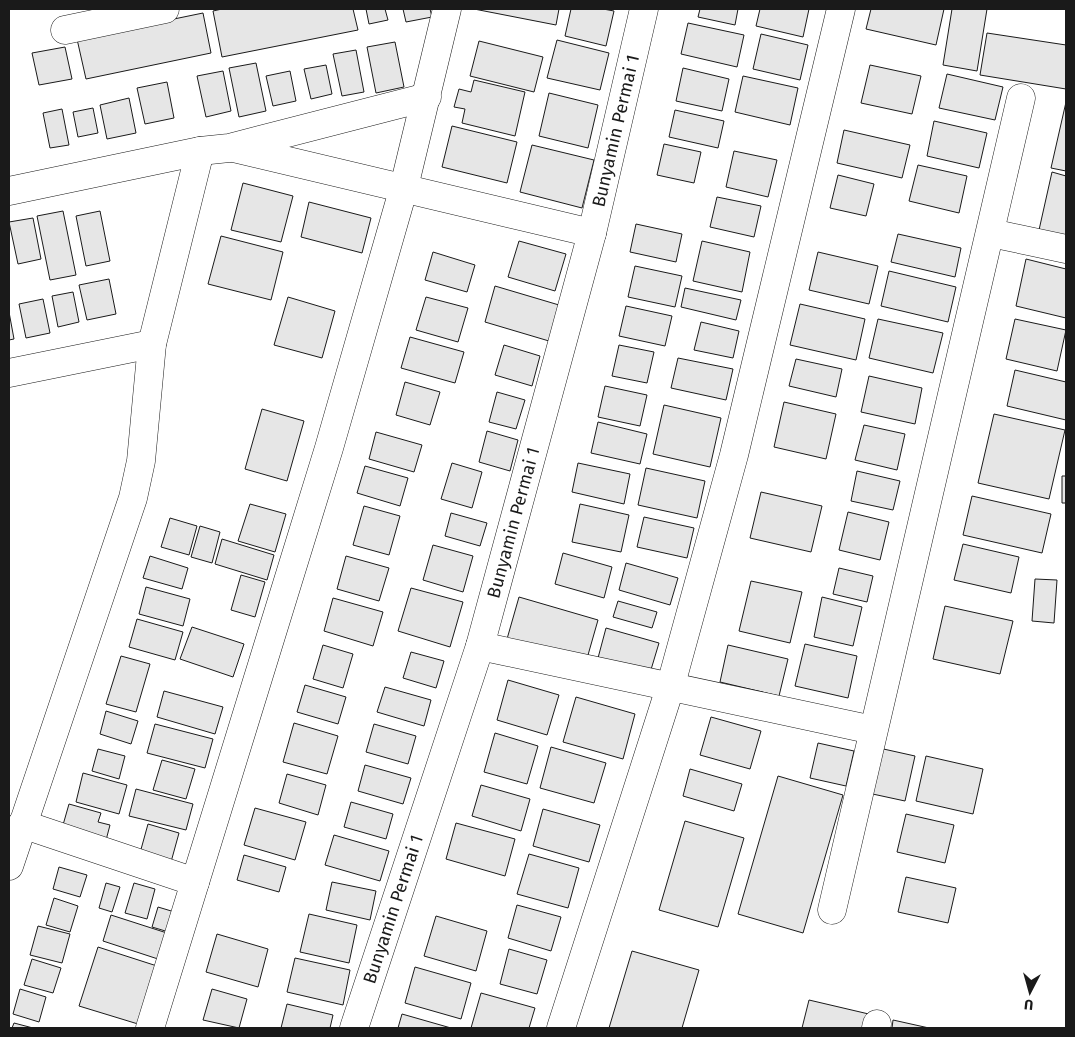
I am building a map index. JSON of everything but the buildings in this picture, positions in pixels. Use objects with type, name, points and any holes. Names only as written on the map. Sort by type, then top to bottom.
[{"type":"street","points":[[65,30],[165,9]]},
{"type":"street","points":[[150,1028],[329,448],[404,187],[447,9]]},
{"type":"street","name":"Bunyamin Permai 1","points":[[354,1028],[480,646],[592,233],[644,9]]},
{"type":"street","points":[[561,1028],[670,688],[734,455],[842,9]]},
{"type":"street","points":[[9,191],[200,151],[229,148],[427,97]]},
{"type":"street","points":[[832,910],[1021,98]]},
{"type":"street","points":[[229,148],[404,187],[592,233]]},
{"type":"street","points":[[9,866],[133,498],[141,461],[152,344],[200,151]]},
{"type":"street","points":[[991,233],[1066,249]]},
{"type":"street","points":[[9,373],[152,344]]},
{"type":"street","points":[[480,646],[873,730]]},
{"type":"street","points":[[22,824],[196,882]]}]
